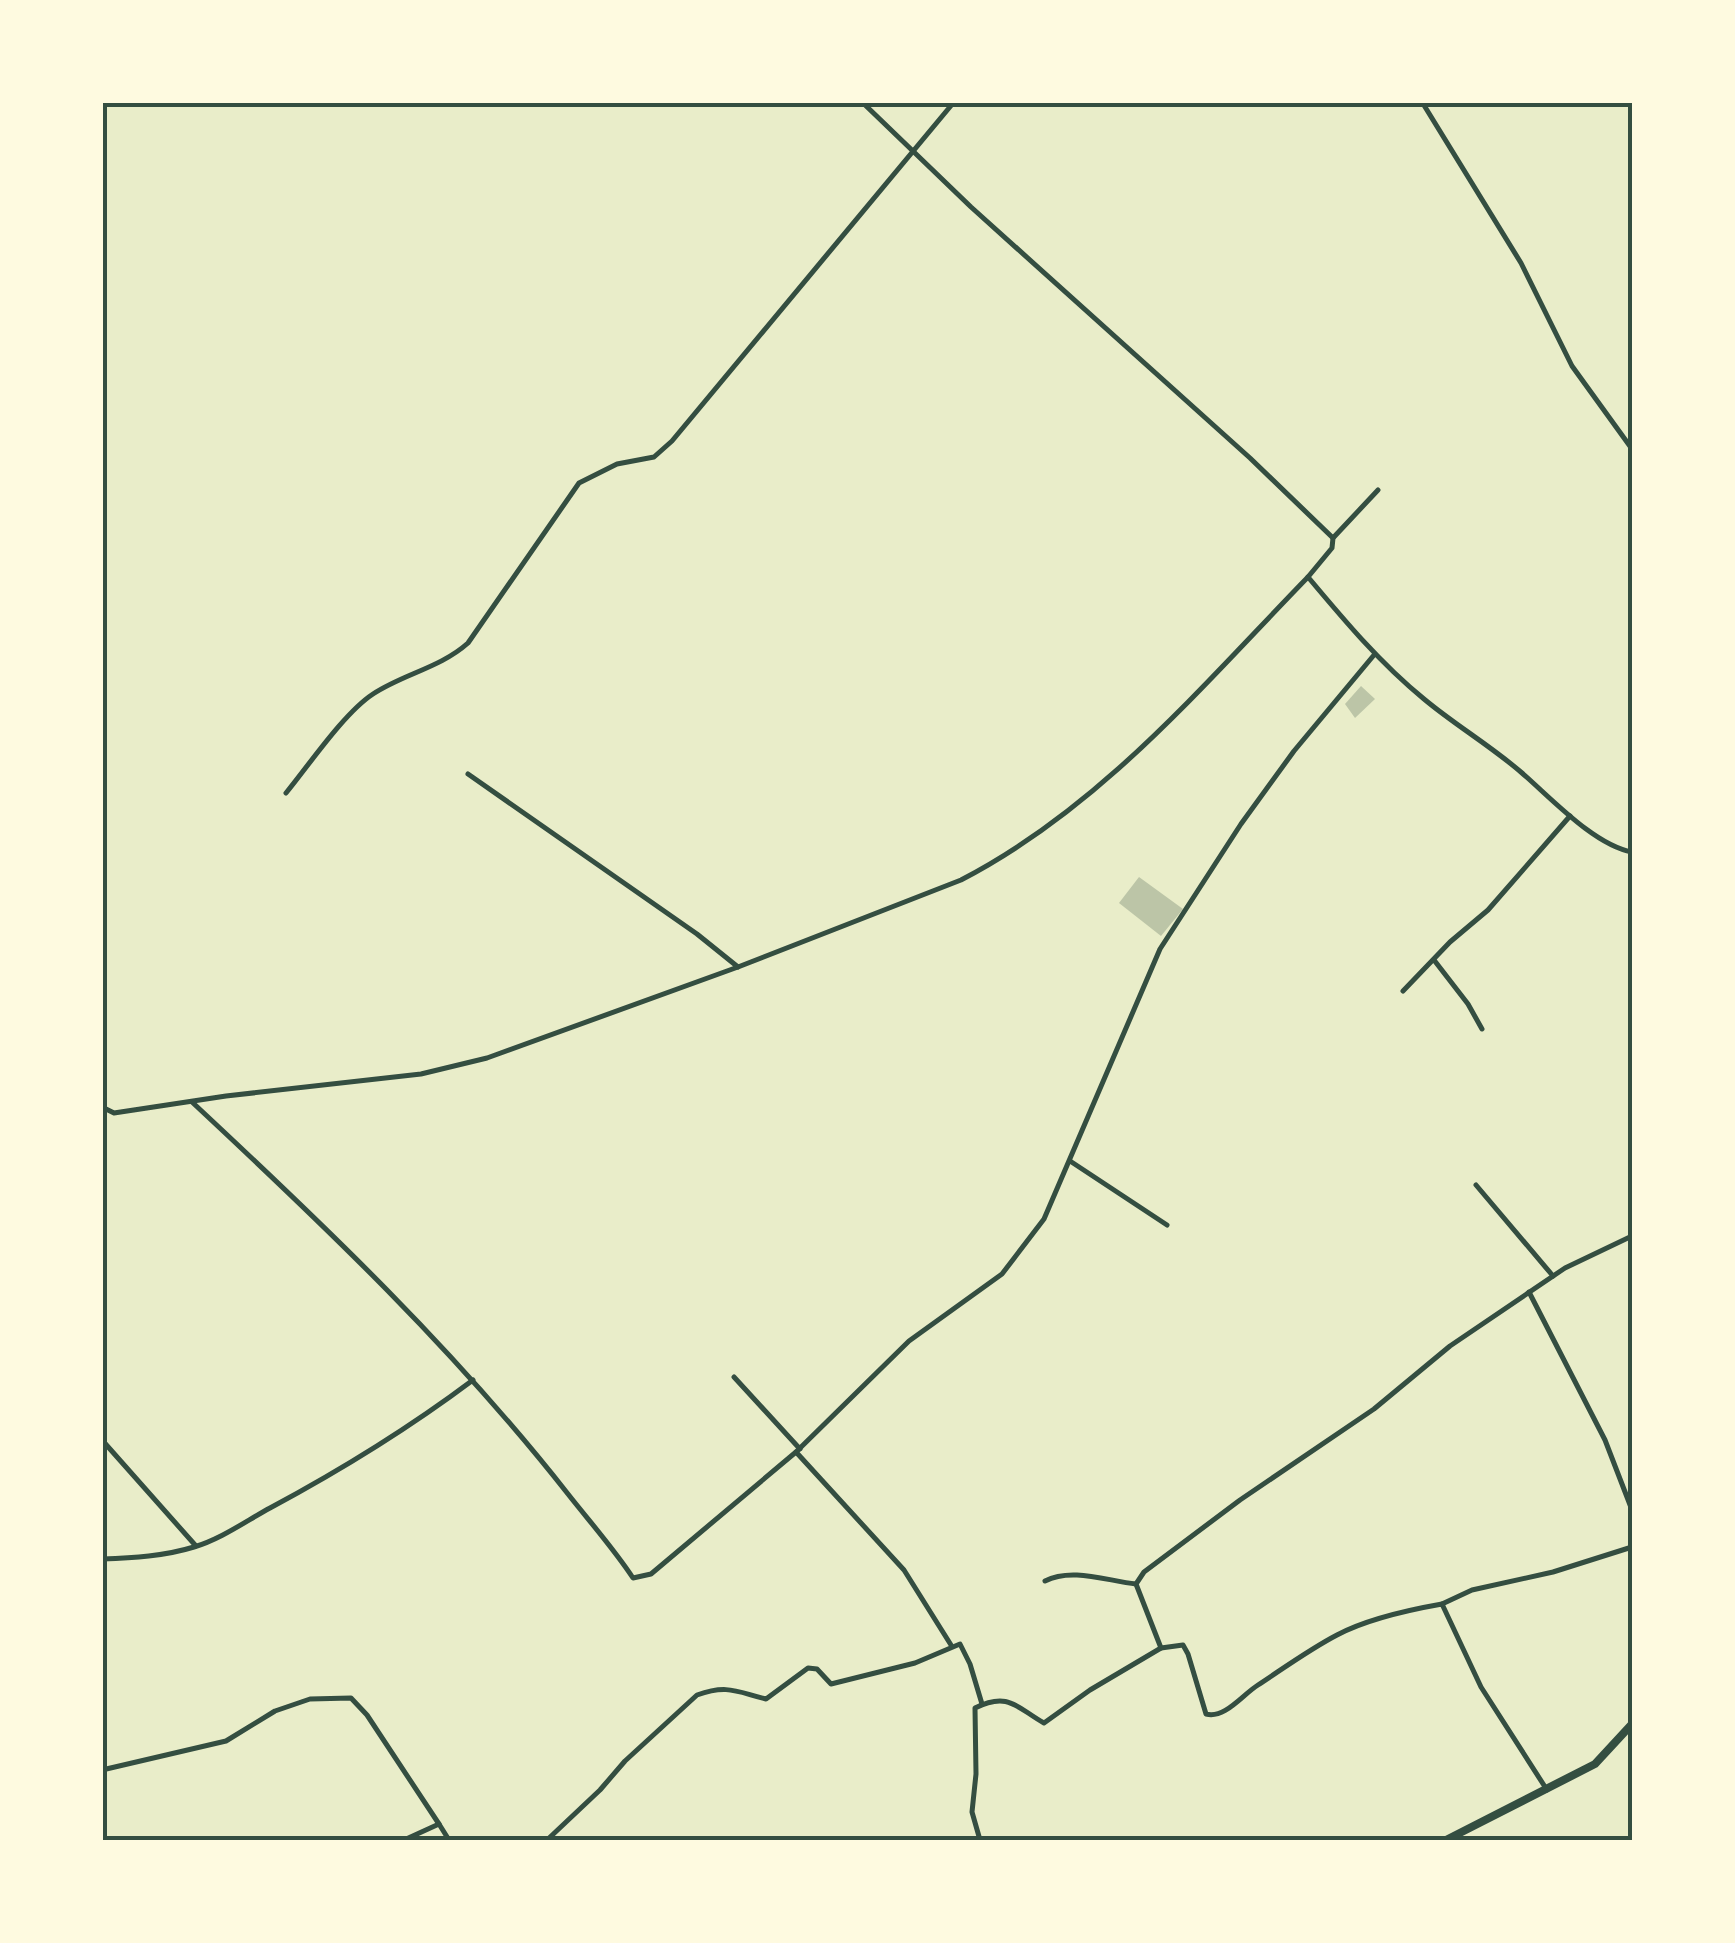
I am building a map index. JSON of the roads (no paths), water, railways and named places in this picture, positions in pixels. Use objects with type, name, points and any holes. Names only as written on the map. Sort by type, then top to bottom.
[{"type":"main road","points":[[1446,1840],[1595,1764],[1632,1725]]},
{"type":"street","points":[[862,102],[1333,538]]},
{"type":"street","points":[[286,793],[362,702],[456,654],[468,643],[579,483],[617,464],[654,456],[672,441],[954,102]]},
{"type":"street","points":[[1422,102],[1520,263],[1572,366],[1632,449]]},
{"type":"street","points":[[102,1108],[114,1113],[383,1080],[486,1058],[961,880],[1072,808],[1138,754],[1308,578],[1332,548],[1333,538],[1378,490]]},
{"type":"street","points":[[1308,578],[1374,655],[1424,700],[1518,770],[1570,816],[1619,849],[1632,852]]},
{"type":"street","points":[[192,1101],[357,1256],[473,1380],[634,1578],[651,1574],[798,1451],[909,1341],[1002,1274],[1044,1219],[1160,950],[1251,809],[1374,655]]},
{"type":"street","points":[[468,774],[738,966]]},
{"type":"street","points":[[1403,990],[1488,910],[1570,816]]},
{"type":"street","points":[[1434,960],[1482,1029]]},
{"type":"street","points":[[1070,1160],[1167,1225]]},
{"type":"street","points":[[1476,1184],[1553,1276]]},
{"type":"street","points":[[1136,1584],[1144,1572],[1240,1500],[1374,1409],[1450,1346],[1553,1276],[1632,1236]]},
{"type":"street","points":[[1529,1292],[1605,1440],[1632,1510]]},
{"type":"street","points":[[734,1378],[904,1570],[951,1645]]},
{"type":"street","points":[[102,1559],[142,1557],[196,1546],[326,1478],[423,1418],[473,1380]]},
{"type":"street","points":[[102,1440],[196,1546]]},
{"type":"street","points":[[970,1840],[980,1840],[972,1812],[975,1708],[982,1704],[1013,1701],[1044,1723],[1090,1690],[1162,1648],[1182,1645],[1206,1714],[1219,1715],[1337,1634],[1442,1604],[1472,1590],[1553,1572],[1632,1547]]},
{"type":"street","points":[[1045,1582],[1082,1574],[1136,1584]]},
{"type":"street","points":[[1136,1584],[1162,1648]]},
{"type":"street","points":[[1442,1604],[1480,1687],[1548,1790]]},
{"type":"street","points":[[547,1840],[600,1790],[625,1760],[697,1696],[727,1688],[766,1699],[808,1668],[817,1669],[830,1684],[915,1663],[951,1645],[962,1646],[982,1704]]},
{"type":"street","points":[[102,1770],[226,1741],[274,1711],[310,1699],[351,1698],[367,1715],[449,1840]]},
{"type":"street","points":[[404,1840],[439,1824]]}]
